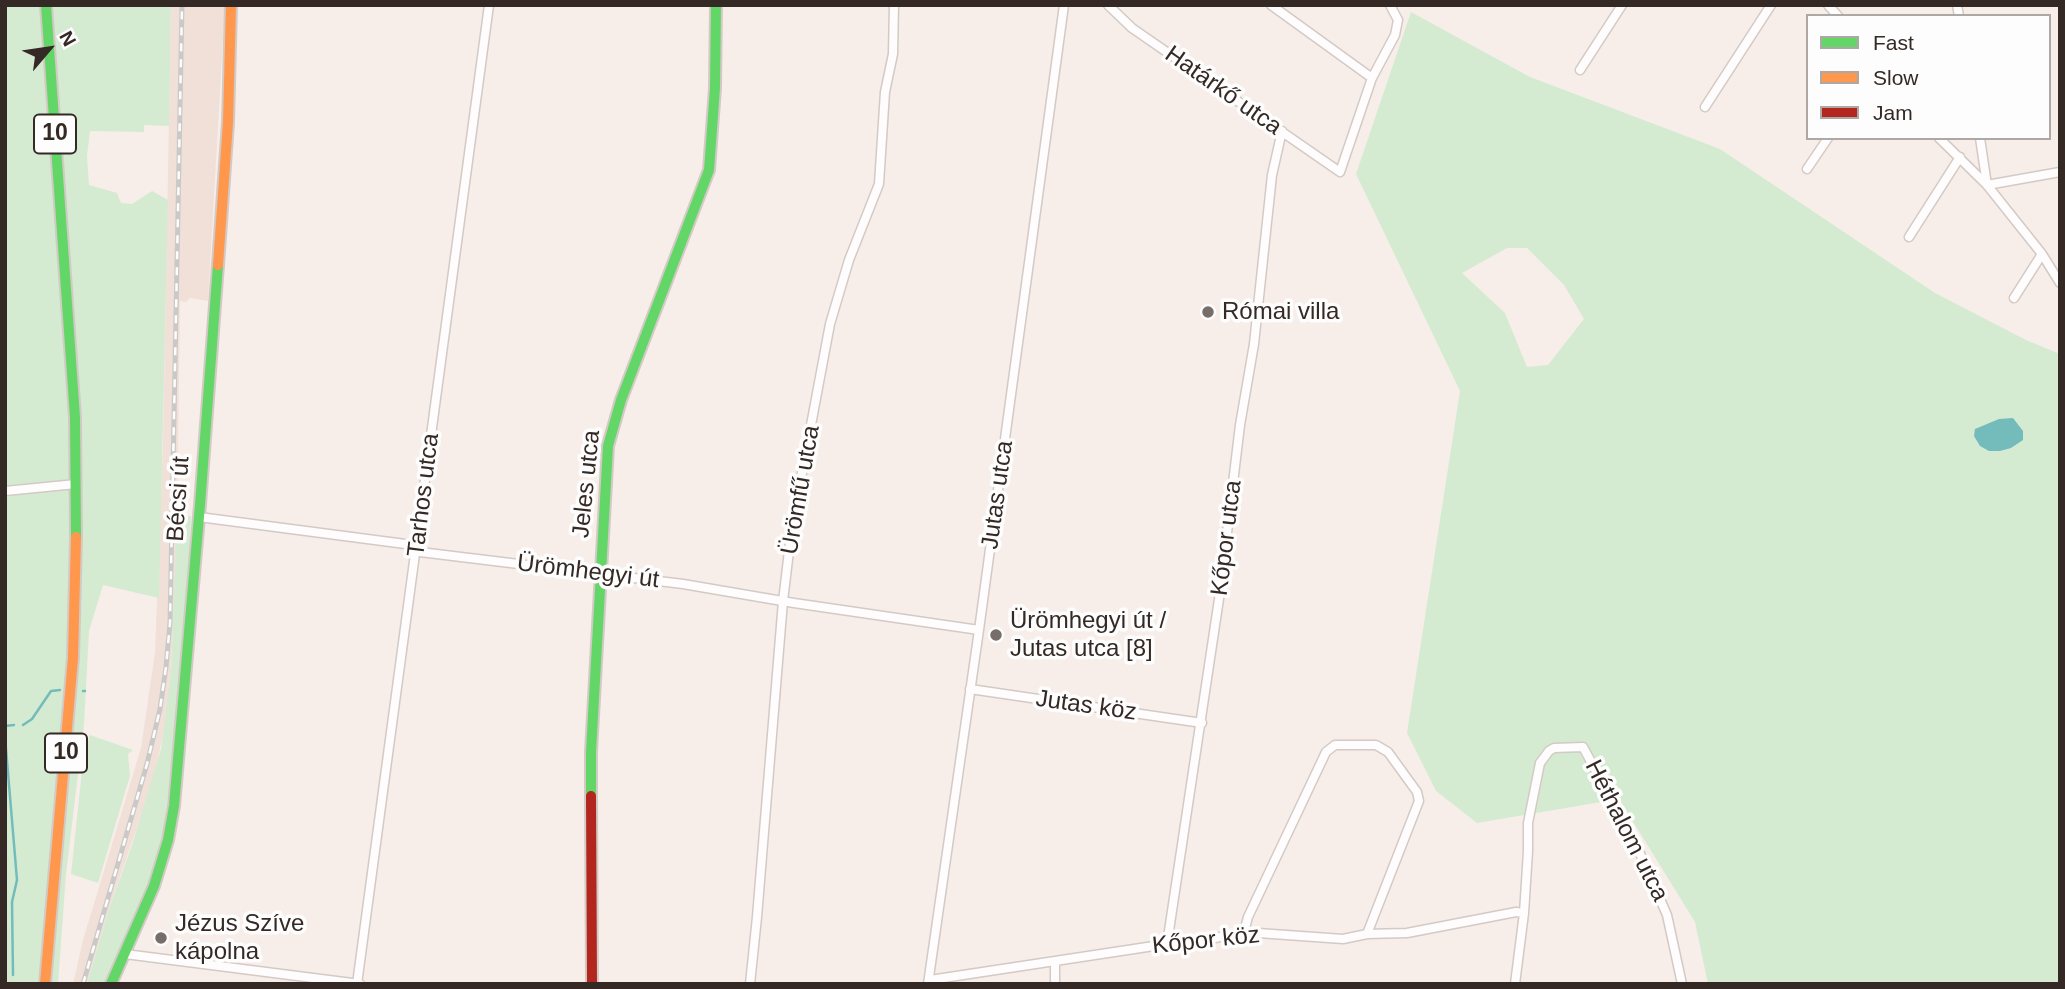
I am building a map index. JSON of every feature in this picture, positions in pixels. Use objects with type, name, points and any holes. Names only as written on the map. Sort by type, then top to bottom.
[{"type":"street","name":"10","points":[[45,984],[73,658],[76,484],[68,298],[46,5]]},
{"type":"street","name":"Bécsi út","points":[[111,984],[154,886],[172,820],[199,517],[228,122],[231,5]]},
{"type":"street","name":"Tarhos utca","points":[[358,984],[489,5]]},
{"type":"street","name":"Jeles utca","points":[[592,984],[591,752],[605,471],[611,433],[621,400],[709,170],[715,88],[716,5]]},
{"type":"street","name":"Ürömfű utca","points":[[750,984],[783,601],[801,474],[830,324],[849,260],[879,184],[885,92],[893,54],[894,5]]},
{"type":"street","name":"Jutas utca","points":[[929,982],[1064,5]]},
{"type":"street","name":"Határkő utca","points":[[1108,5],[1132,28],[1340,172],[1373,78]]},
{"type":"street","points":[[1270,5],[1373,78],[1395,35],[1398,20],[1390,6],[1382,5]]},
{"type":"street","points":[[1580,70],[1622,5]]},
{"type":"street","points":[[1705,107],[1771,5]]},
{"type":"street","name":"Kőpor utca","points":[[1167,944],[1202,723],[1240,425],[1254,344],[1272,175],[1282,131]]},
{"type":"street","points":[[1807,169],[1827,140]]},
{"type":"street","points":[[1941,140],[1987,185],[2042,254],[2060,283]]},
{"type":"street","points":[[1980,140],[1987,185]]},
{"type":"street","points":[[1909,237],[1961,158]]},
{"type":"street","points":[[1987,185],[2060,172]]},
{"type":"street","points":[[2014,298],[2042,254]]},
{"type":"street","points":[[5,491],[76,484]]},
{"type":"street","name":"Ürömhegyi út","points":[[199,517],[413,545],[420,552],[600,573],[979,631]]},
{"type":"street","name":"Jutas köz","points":[[970,688],[1202,723]]},
{"type":"street","points":[[1244,933],[1248,916],[1326,752],[1335,745],[1376,745],[1388,752],[1417,792],[1419,801],[1367,934]]},
{"type":"street","name":"Héthalom utca","points":[[1524,913],[1528,823],[1540,763],[1554,748],[1583,747],[1638,849],[1667,915],[1682,984]]},
{"type":"street","name":"Kőpor köz","points":[[929,982],[1244,933],[1343,939],[1367,934],[1407,933],[1516,912],[1524,913]]},
{"type":"street","points":[[1515,984],[1524,913]]},
{"type":"street","points":[[125,954],[358,984]]},
{"type":"street","points":[[1055,961],[1055,984]]},
{"type":"shaded area","points":[[171,5],[225,5],[208,301],[190,298],[186,302],[180,301],[177,533],[167,715],[154,778],[108,912],[87,984],[73,984],[83,940],[141,748],[155,652],[163,445]]},
{"type":"green space","points":[[5,5],[171,5],[169,126],[144,125],[144,132],[90,131],[87,156],[89,185],[117,193],[121,203],[132,204],[152,191],[168,200],[159,598],[103,585],[89,631],[84,724],[66,874],[58,984],[5,984]]},
{"type":"green space","points":[[1411,12],[1530,77],[1720,149],[1935,293],[2026,340],[2060,354],[2060,984],[1708,984],[1695,922],[1619,799],[1477,823],[1436,791],[1407,733],[1460,391],[1356,174]],"holes":[[[1507,248],[1527,248],[1564,285],[1584,319],[1548,365],[1527,367],[1505,313],[1462,273]]]},
{"type":"green space","points":[[177,516],[191,516],[188,595],[163,844],[133,926],[105,984],[87,984],[161,749],[171,672]]},
{"type":"green space","points":[[90,735],[133,750],[128,754],[130,776],[98,883],[71,874],[83,761]]},
{"type":"water","points":[[2013,418],[2023,431],[2023,440],[2000,451],[1989,451],[1980,446],[1974,436],[1975,429],[1999,419]]},
{"type":"waterway","points":[[23,725],[32,719],[51,691],[60,690]]},
{"type":"waterway","points":[[5,726],[14,725]]},
{"type":"waterway","points":[[5,737],[17,880],[12,902],[13,975]]},
{"type":"railway","points":[[83,984],[147,764],[160,709],[166,667],[170,623],[182,5]]},
{"type":"traffic: fast","points":[[46,5],[75,417],[76,537]]},
{"type":"traffic: fast","points":[[591,796],[591,752],[608,446],[621,400],[709,170],[715,88],[716,5]]},
{"type":"traffic: fast","points":[[111,984],[154,886],[168,840],[174,806],[218,265]]},
{"type":"traffic: slow","points":[[218,265],[228,122],[231,5]]},
{"type":"traffic: slow","points":[[45,984],[73,658],[76,537]]},
{"type":"traffic: jam","points":[[591,796],[592,984]]},
{"type":"place","name":"Római villa","points":[[1208,312]]},
{"type":"place","name":"Ürömhegyi út / Jutas utca [8]","points":[[996,635]]},
{"type":"place","name":"Jézus Szíve kápolna","points":[[161,938]]}]
